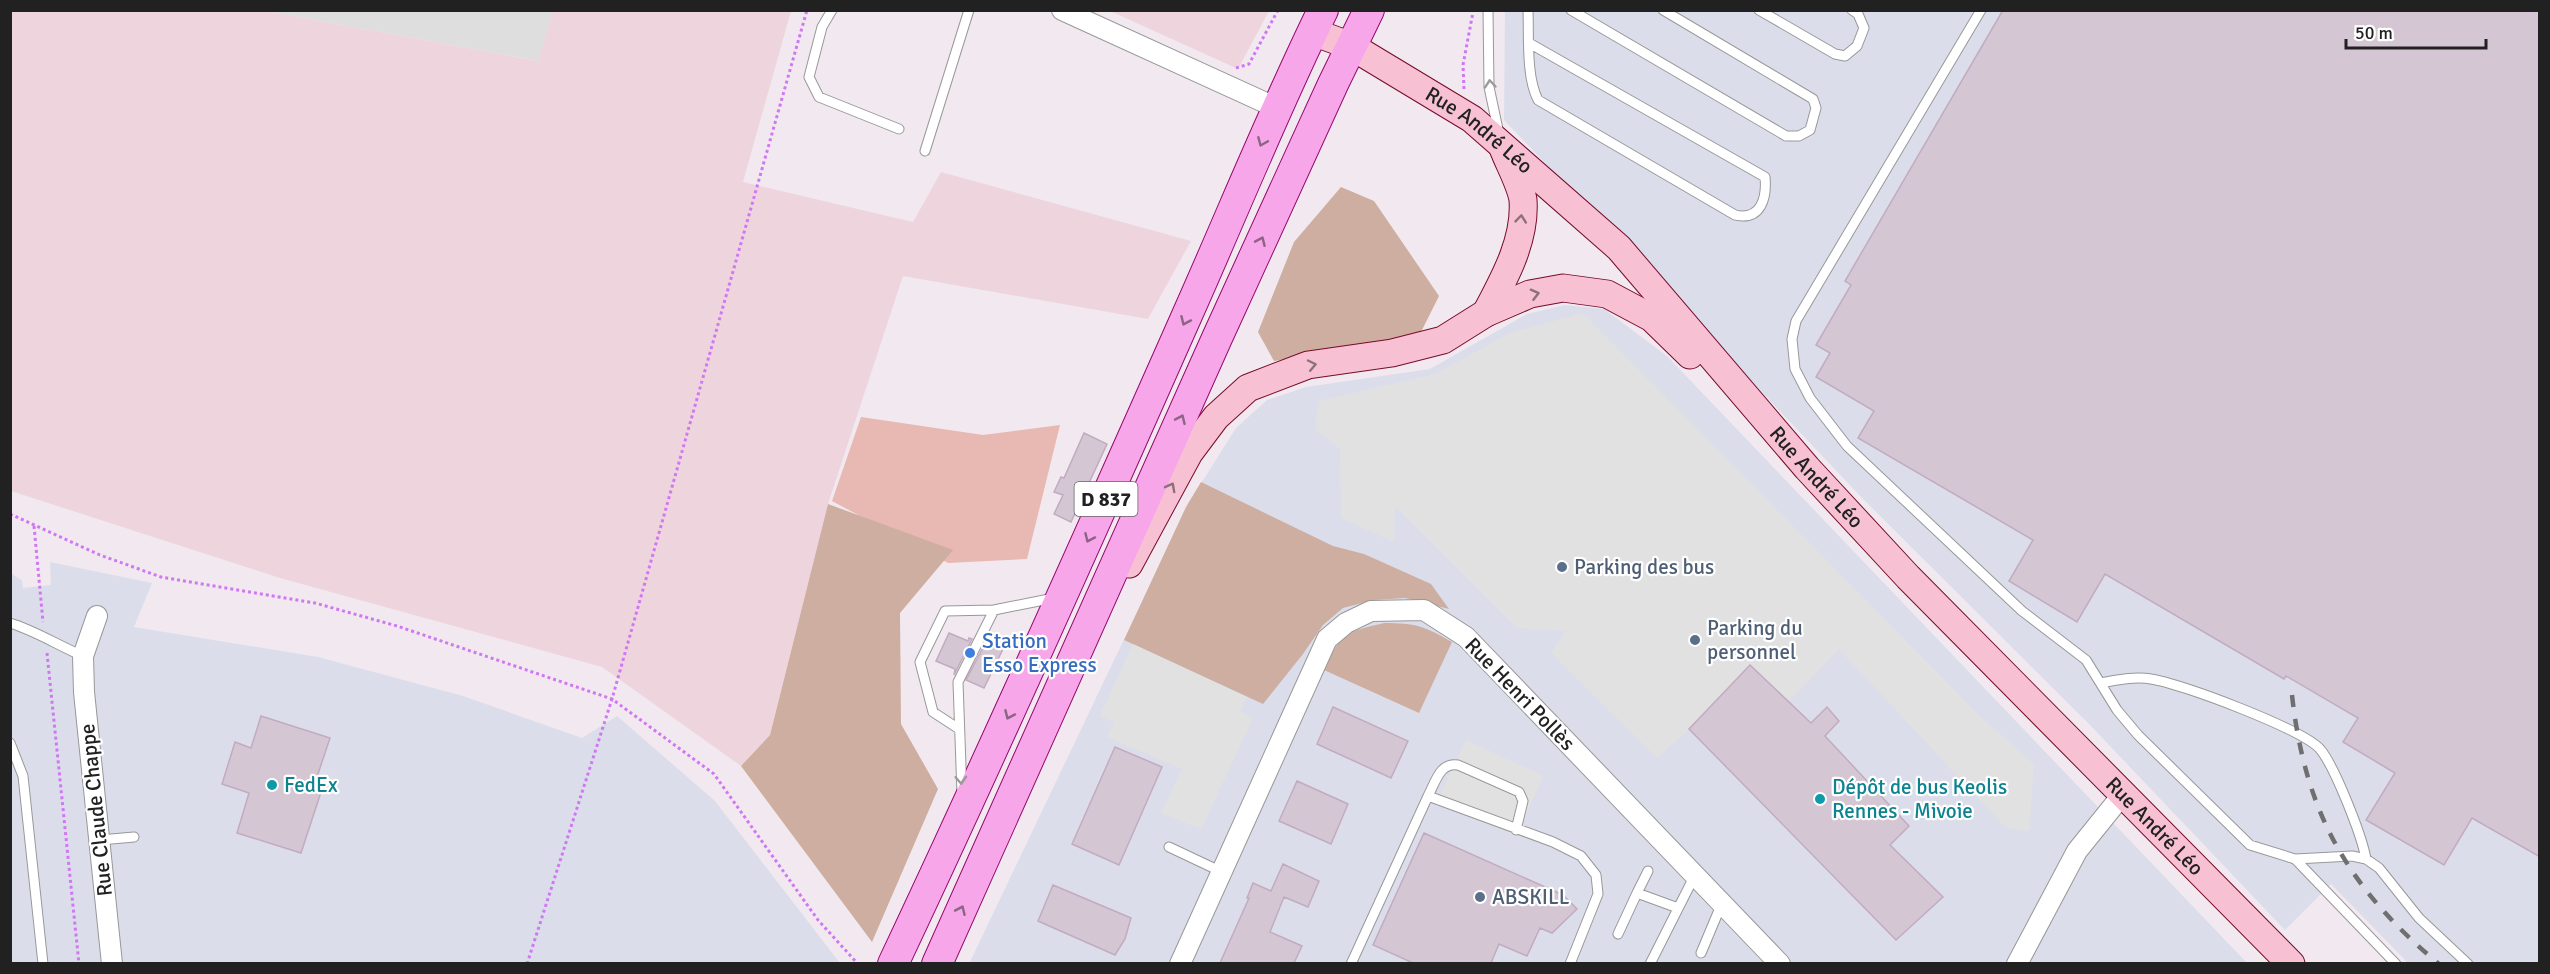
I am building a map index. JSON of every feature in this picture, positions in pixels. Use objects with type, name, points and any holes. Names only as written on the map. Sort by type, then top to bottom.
[{"type":"main road","name":"D 837","points":[[937,963],[1105,587],[1369,10]]},
{"type":"main road","name":"D 837","points":[[893,963],[963,817],[1277,108],[1318,21]]},
{"type":"street","points":[[1062,10],[1277,108]]},
{"type":"street","name":"Rue André Léo","points":[[1318,21],[1352,46],[1464,114],[1501,142],[1619,248],[1807,468],[1908,577],[2291,963]]},
{"type":"street","points":[[1486,312],[1507,273],[1519,236],[1523,198],[1501,142]]},
{"type":"street","points":[[1105,587],[1126,571],[1189,453],[1216,417],[1248,388],[1308,365],[1392,353],[1443,340],[1486,312],[1530,294],[1563,288],[1607,294],[1652,318],[1699,364],[1736,386]]},
{"type":"street","name":"Rue Henri Pollès","points":[[1180,963],[1327,639],[1346,623],[1371,611],[1424,610],[1466,637],[1780,963]]},
{"type":"street","name":"Rue Claude Chappe","points":[[97,616],[83,656],[84,692],[112,963]]},
{"type":"street","points":[[2017,963],[2077,850],[2122,794]]},
{"type":"lane","points":[[832,10],[822,27],[808,77],[819,97],[899,129]]},
{"type":"lane","points":[[925,151],[969,10]]},
{"type":"lane","points":[[1488,10],[1489,87],[1501,142]]},
{"type":"lane","points":[[1528,10],[1529,43],[1534,92],[1538,100],[1735,215],[1746,217],[1756,213],[1764,200],[1765,177],[1529,43]]},
{"type":"lane","points":[[1571,10],[1786,136],[1799,136],[1810,130],[1816,108],[1813,99],[1663,10]]},
{"type":"lane","points":[[1759,10],[1835,54],[1845,56],[1857,46],[1864,28],[1858,14],[1852,10]]},
{"type":"lane","points":[[1981,10],[1796,321],[1792,339],[1792,361],[1810,398],[1847,446],[2022,611],[2048,632],[2076,650],[2086,660],[2117,710],[2138,735],[2250,845],[2295,859],[2352,856],[2366,859],[2379,868],[2419,918],[2468,963]]},
{"type":"lane","points":[[959,729],[933,712],[920,662],[945,611],[994,610],[1062,597]]},
{"type":"lane","points":[[963,817],[958,682],[994,610]]},
{"type":"lane","points":[[10,623],[33,630],[45,640],[83,656]]},
{"type":"lane","points":[[2101,683],[2151,678],[2197,692],[2296,733],[2320,749],[2362,838],[2366,859]]},
{"type":"lane","points":[[10,743],[23,776],[43,963]]},
{"type":"lane","points":[[1351,963],[1444,766],[1458,765],[1519,792],[1523,801],[1516,830]]},
{"type":"lane","points":[[1428,796],[1553,842],[1581,856],[1596,875],[1598,894],[1570,963]]},
{"type":"lane","points":[[100,840],[134,837]]},
{"type":"lane","points":[[1169,847],[1222,872]]},
{"type":"lane","points":[[2295,859],[2396,963]]},
{"type":"lane","points":[[1618,934],[1648,871]]},
{"type":"lane","points":[[1650,963],[1695,875]]},
{"type":"lane","points":[[1637,892],[1677,908]]},
{"type":"lane","points":[[1701,953],[1722,903]]},
{"type":"path","points":[[527,963],[612,699],[807,10]]},
{"type":"path","points":[[1464,114],[1463,64],[1473,10]]},
{"type":"path","points":[[10,514],[100,555],[161,577],[315,603],[397,626],[612,699],[714,774],[818,920],[858,963]]},
{"type":"path","points":[[34,526],[79,963]]},
{"type":"shaded area","points":[[10,11],[266,11],[538,61],[553,11],[791,11],[743,182],[913,222],[941,172],[1191,241],[1148,319],[903,276],[828,504],[770,735],[741,766],[602,667],[280,578],[11,491]]},
{"type":"shaded area","points":[[266,11],[553,11],[539,61]]},
{"type":"shaded area","points":[[1110,11],[1269,11],[1238,69]]},
{"type":"shaded area","points":[[1505,11],[2539,11],[2539,963],[2408,963],[2331,884],[2285,930],[2089,724],[1864,500],[1504,120]]},
{"type":"shaded area","points":[[1341,187],[1374,201],[1439,296],[1419,336],[1274,361],[1258,332],[1294,242]]},
{"type":"shaded area","points":[[1565,305],[1604,309],[1667,356],[2247,963],[969,964],[1190,501],[1236,428],[1267,400],[1306,387],[1430,369],[1527,314]]},
{"type":"shaded area","name":"Parking des bus","points":[[1583,313],[1983,719],[2034,764],[2029,831],[2006,828],[1839,649],[1789,701],[1750,665],[1689,729],[1657,758],[1551,653],[1566,631],[1517,628],[1395,506],[1394,542],[1341,518],[1340,449],[1315,429],[1319,401],[1435,374],[1510,333]]},
{"type":"shaded area","points":[[861,417],[983,435],[1060,425],[1027,559],[948,563],[832,501]]},
{"type":"shaded area","points":[[1201,482],[1333,546],[1364,554],[1431,584],[1449,609],[1405,598],[1374,600],[1343,608],[1323,625],[1263,704],[1124,640],[1186,507]]},
{"type":"shaded area","points":[[828,504],[953,550],[900,613],[901,724],[938,789],[872,942],[741,766],[770,735]]},
{"type":"shaded area","points":[[50,562],[152,583],[134,627],[318,657],[463,696],[582,738],[617,716],[715,801],[840,963],[11,963],[10,573],[22,580],[23,588],[51,585]]},
{"type":"shaded area","points":[[1384,623],[1420,626],[1452,642],[1419,713],[1324,670],[1335,648],[1345,636],[1360,629]]},
{"type":"shaded area","points":[[1133,644],[1247,697],[1240,711],[1253,718],[1201,829],[1161,813],[1182,769],[1107,737],[1114,722],[1100,716]]},
{"type":"shaded area","points":[[1466,740],[1543,776],[1517,836],[1436,804]]},
{"type":"building","points":[[2003,10],[2540,10],[2540,857],[2472,818],[2444,865],[2366,820],[2395,773],[2343,742],[2358,718],[2286,676],[2284,679],[2105,574],[2077,622],[2009,581],[2033,540],[1858,438],[1874,411],[1816,377],[1830,353],[1816,345],[1851,285],[1845,281]]},
{"type":"building","points":[[1084,433],[1107,444],[1071,522],[1054,514],[1063,495],[1054,492],[1061,477],[1064,478]]},
{"type":"building","points":[[949,633],[968,641],[969,638],[972,639],[954,675],[955,669],[936,661]]},
{"type":"building","points":[[988,638],[1005,645],[984,688],[966,680]]},
{"type":"building","name":"Dépôt de bus Keolis Rennes - Mivoie","points":[[1750,665],[1811,723],[1827,707],[1839,721],[1825,736],[1909,826],[1890,845],[1943,897],[1896,940],[1689,729]]},
{"type":"building","points":[[1333,707],[1408,741],[1391,778],[1317,744]]},
{"type":"building","name":"FedEx","points":[[261,716],[330,738],[315,783],[323,786],[301,853],[237,833],[249,793],[222,784],[235,742],[251,748]]},
{"type":"building","points":[[1115,747],[1162,767],[1119,865],[1072,844]]},
{"type":"building","points":[[1297,781],[1348,804],[1331,844],[1279,821]]},
{"type":"building","name":"ABSKILL","points":[[1424,833],[1563,895],[1577,909],[1552,933],[1540,928],[1527,956],[1499,944],[1491,963],[1413,963],[1373,945]]},
{"type":"building","points":[[1283,864],[1319,881],[1308,907],[1284,897],[1270,932],[1302,946],[1294,963],[1220,963],[1249,898],[1247,898],[1253,883],[1271,891]]},
{"type":"building","points":[[1053,885],[1131,918],[1125,939],[1115,955],[1038,921]]},
{"type":"railway","points":[[2292,695],[2298,737],[2308,776],[2320,812],[2336,845],[2356,877],[2379,906],[2439,964]]},
{"type":"place","name":"Parking des bus","points":[[1562,567]]},
{"type":"place","name":"Parking du personnel","points":[[1695,640]]},
{"type":"place","name":"Station Esso Express","points":[[970,653]]},
{"type":"place","name":"FedEx","points":[[272,785]]},
{"type":"place","name":"Dépôt de bus Keolis Rennes - Mivoie","points":[[1820,799]]},
{"type":"place","name":"ABSKILL","points":[[1480,897]]}]
